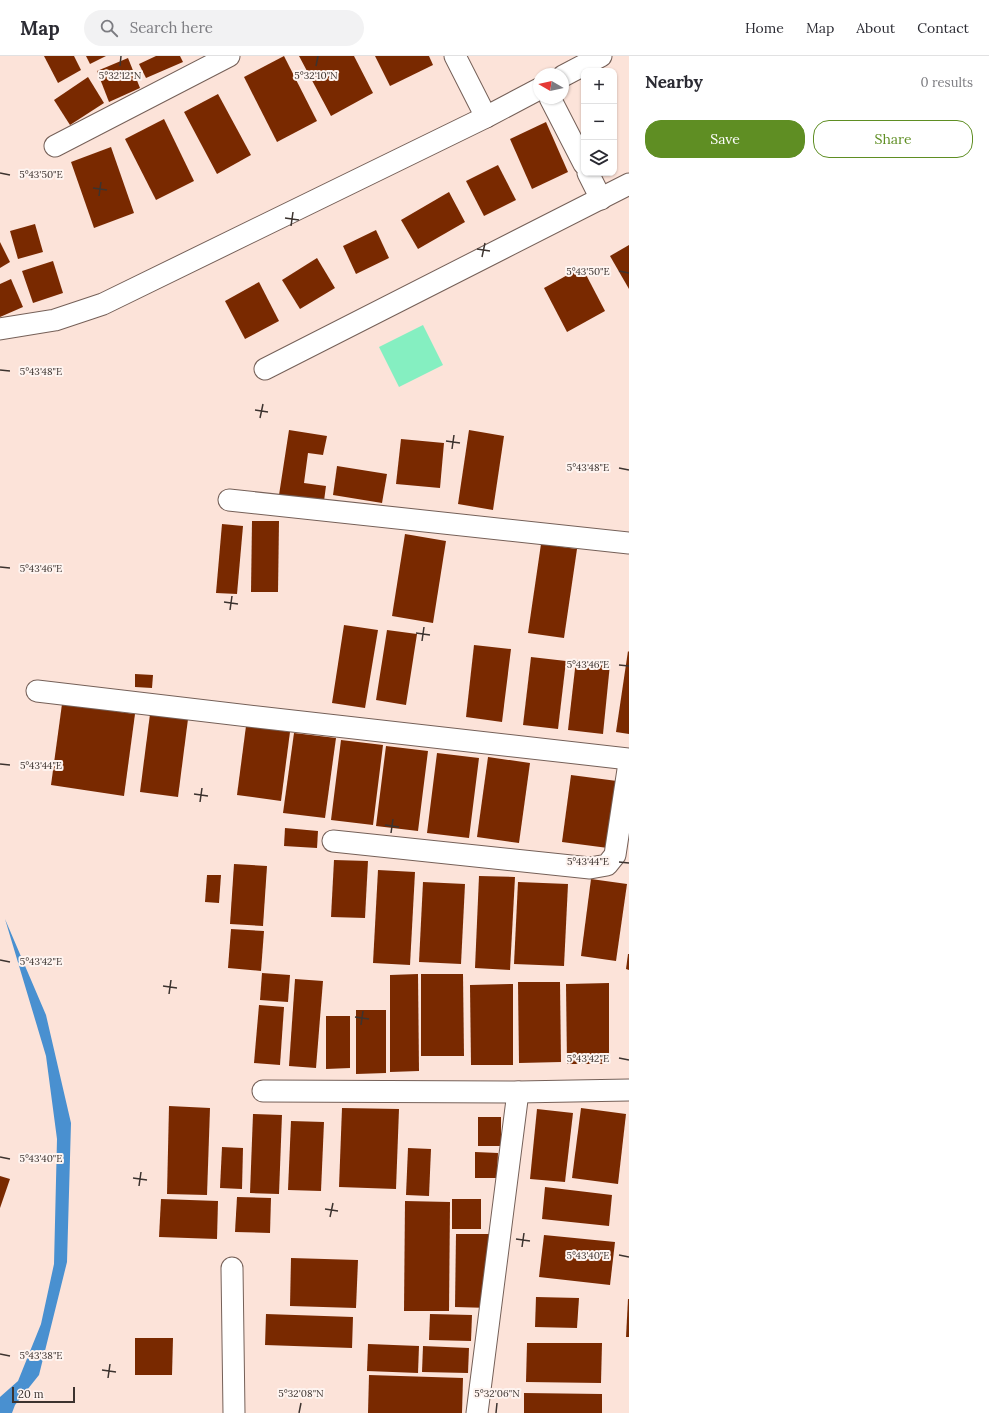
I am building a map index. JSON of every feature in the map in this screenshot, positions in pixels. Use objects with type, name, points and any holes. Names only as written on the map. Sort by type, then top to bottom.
[{"type":"street","points":[[55,146],[229,56]]},
{"type":"street","points":[[455,56],[486,117]]},
{"type":"street","points":[[569,73],[601,56]]},
{"type":"street","points":[[0,329],[55,320],[103,304],[486,117],[533,92]]},
{"type":"street","points":[[553,104],[581,158]]},
{"type":"street","points":[[590,176],[601,199]]},
{"type":"street","points":[[265,369],[629,184]]},
{"type":"street","points":[[229,500],[629,543]]},
{"type":"street","points":[[37,691],[629,759]]},
{"type":"street","points":[[333,841],[590,868],[607,865],[615,855],[629,763]]},
{"type":"street","points":[[263,1091],[518,1092],[629,1090]]},
{"type":"street","points":[[477,1413],[518,1092]]},
{"type":"street","points":[[232,1268],[234,1413]]},
{"type":"green space","points":[[423,325],[443,365],[399,387],[379,347]]},
{"type":"water","points":[[5,919],[46,1015],[71,1123],[67,1262],[39,1375],[15,1405],[12,1413],[0,1413],[0,1397],[18,1381],[41,1324],[54,1264],[57,1139],[46,1056]]},
{"type":"building","points":[[44,56],[74,56],[81,70],[58,83]]},
{"type":"building","points":[[86,56],[106,56],[90,64]]},
{"type":"building","points":[[156,56],[180,56],[183,62],[146,78],[139,64]]},
{"type":"building","points":[[284,56],[317,121],[277,142],[244,77]]},
{"type":"building","points":[[299,56],[354,56],[373,93],[331,116]]},
{"type":"building","points":[[375,56],[429,56],[433,65],[390,86]]},
{"type":"building","points":[[128,58],[140,88],[109,102],[97,71]]},
{"type":"building","points":[[88,77],[104,103],[70,125],[54,100]]},
{"type":"building","points":[[218,94],[251,155],[217,174],[184,112]]},
{"type":"building","points":[[164,119],[194,181],[156,200],[125,139]]},
{"type":"building","points":[[546,122],[568,172],[532,189],[510,139]]},
{"type":"building","points":[[111,147],[134,213],[94,228],[71,162]]},
{"type":"building","points":[[498,165],[516,200],[484,216],[466,181]]},
{"type":"building","points":[[449,192],[465,222],[418,249],[401,220]]},
{"type":"building","points":[[35,224],[43,252],[18,259],[10,231]]},
{"type":"building","points":[[376,230],[389,258],[356,274],[343,246]]},
{"type":"building","points":[[0,242],[10,262],[0,268]]},
{"type":"building","points":[[629,245],[629,289],[610,256]]},
{"type":"building","points":[[317,258],[335,288],[300,309],[282,280]]},
{"type":"building","points":[[53,261],[63,293],[33,303],[22,271]]},
{"type":"building","points":[[582,267],[605,311],[567,332],[544,288]]},
{"type":"building","points":[[11,279],[23,307],[0,317],[0,284]]},
{"type":"building","points":[[259,282],[279,321],[245,339],[225,301]]},
{"type":"building","points":[[289,430],[327,436],[323,455],[308,453],[304,483],[326,486],[324,501],[279,495]]},
{"type":"building","points":[[469,430],[504,436],[493,510],[458,504]]},
{"type":"building","points":[[401,439],[444,443],[440,488],[396,484]]},
{"type":"building","points":[[337,466],[387,474],[382,503],[333,495]]},
{"type":"building","points":[[252,521],[279,521],[278,592],[251,592]]},
{"type":"building","points":[[222,524],[243,526],[237,594],[216,593]]},
{"type":"building","points":[[405,534],[446,541],[433,623],[392,616]]},
{"type":"building","points":[[541,544],[577,549],[564,638],[528,633]]},
{"type":"building","points":[[344,625],[378,630],[365,708],[332,703]]},
{"type":"building","points":[[387,630],[417,634],[406,705],[376,700]]},
{"type":"building","points":[[474,645],[511,649],[502,722],[466,717]]},
{"type":"building","points":[[628,651],[629,652],[629,734],[616,732]]},
{"type":"building","points":[[531,657],[566,661],[558,729],[523,725]]},
{"type":"building","points":[[576,660],[610,664],[603,734],[568,730]]},
{"type":"building","points":[[135,674],[153,675],[152,688],[135,687]]},
{"type":"building","points":[[62,704],[135,714],[124,796],[51,785]]},
{"type":"building","points":[[150,714],[188,719],[178,797],[140,792]]},
{"type":"building","points":[[246,726],[290,732],[281,801],[237,795]]},
{"type":"building","points":[[294,733],[336,738],[325,818],[283,813]]},
{"type":"building","points":[[341,740],[383,745],[373,825],[331,820]]},
{"type":"building","points":[[386,746],[428,751],[418,831],[376,826]]},
{"type":"building","points":[[437,753],[479,758],[469,838],[427,833]]},
{"type":"building","points":[[488,757],[530,763],[519,843],[477,837]]},
{"type":"building","points":[[571,775],[617,781],[608,848],[562,842]]},
{"type":"building","points":[[285,828],[318,831],[317,848],[284,846]]},
{"type":"building","points":[[334,860],[368,861],[365,918],[331,917]]},
{"type":"building","points":[[234,864],[267,866],[263,926],[230,924]]},
{"type":"building","points":[[378,870],[415,872],[410,965],[373,963]]},
{"type":"building","points":[[207,875],[221,875],[219,903],[205,902]]},
{"type":"building","points":[[479,876],[515,877],[510,970],[475,968]]},
{"type":"building","points":[[591,879],[627,884],[616,961],[581,956]]},
{"type":"building","points":[[423,882],[465,884],[461,964],[419,962]]},
{"type":"building","points":[[518,882],[568,884],[564,966],[514,964]]},
{"type":"building","points":[[231,929],[264,931],[261,971],[228,968]]},
{"type":"building","points":[[629,954],[629,970],[626,969]]},
{"type":"building","points":[[262,973],[290,975],[288,1002],[260,1000]]},
{"type":"building","points":[[418,974],[419,1071],[390,1072],[390,975]]},
{"type":"building","points":[[421,974],[463,974],[464,1056],[421,1056]]},
{"type":"building","points":[[295,979],[323,981],[316,1068],[289,1066]]},
{"type":"building","points":[[518,982],[560,982],[561,1062],[519,1063]]},
{"type":"building","points":[[609,983],[609,1064],[567,1064],[566,984]]},
{"type":"building","points":[[513,984],[513,1065],[471,1065],[470,985]]},
{"type":"building","points":[[259,1005],[284,1007],[280,1065],[254,1063]]},
{"type":"building","points":[[356,1010],[386,1010],[386,1073],[356,1074]]},
{"type":"building","points":[[326,1016],[350,1016],[350,1068],[326,1069]]},
{"type":"building","points":[[169,1106],[210,1108],[207,1195],[167,1194]]},
{"type":"building","points":[[342,1108],[399,1109],[396,1189],[339,1187]]},
{"type":"building","points":[[581,1108],[626,1114],[618,1184],[572,1178]]},
{"type":"building","points":[[537,1109],[573,1113],[565,1182],[530,1179]]},
{"type":"building","points":[[253,1114],[282,1115],[279,1194],[250,1193]]},
{"type":"building","points":[[478,1117],[501,1117],[501,1146],[478,1146]]},
{"type":"building","points":[[291,1121],[324,1122],[321,1191],[288,1190]]},
{"type":"building","points":[[222,1147],[243,1148],[242,1189],[220,1188]]},
{"type":"building","points":[[408,1148],[431,1149],[429,1196],[406,1195]]},
{"type":"building","points":[[475,1152],[498,1153],[497,1178],[475,1178]]},
{"type":"building","points":[[0,1176],[10,1179],[0,1208]]},
{"type":"building","points":[[545,1187],[612,1195],[609,1226],[542,1219]]},
{"type":"building","points":[[237,1197],[271,1198],[270,1233],[235,1232]]},
{"type":"building","points":[[161,1199],[218,1201],[217,1239],[159,1237]]},
{"type":"building","points":[[452,1199],[481,1199],[481,1229],[452,1229]]},
{"type":"building","points":[[405,1201],[450,1202],[449,1311],[404,1311]]},
{"type":"building","points":[[456,1234],[490,1234],[490,1308],[455,1307]]},
{"type":"building","points":[[544,1235],[615,1242],[610,1285],[539,1277]]},
{"type":"building","points":[[291,1258],[358,1260],[356,1308],[290,1306]]},
{"type":"building","points":[[536,1297],[579,1298],[577,1328],[535,1327]]},
{"type":"building","points":[[628,1299],[629,1337],[626,1337]]},
{"type":"building","points":[[266,1314],[353,1317],[352,1348],[265,1345]]},
{"type":"building","points":[[430,1314],[472,1315],[471,1341],[429,1340]]},
{"type":"building","points":[[135,1338],[173,1338],[172,1375],[135,1375]]},
{"type":"building","points":[[527,1343],[602,1343],[601,1383],[526,1382]]},
{"type":"building","points":[[368,1344],[419,1346],[418,1373],[367,1371]]},
{"type":"building","points":[[423,1346],[469,1348],[468,1373],[422,1372]]},
{"type":"building","points":[[369,1375],[463,1378],[462,1413],[368,1413]]},
{"type":"building","points":[[524,1393],[602,1394],[602,1413],[524,1413]]}]
